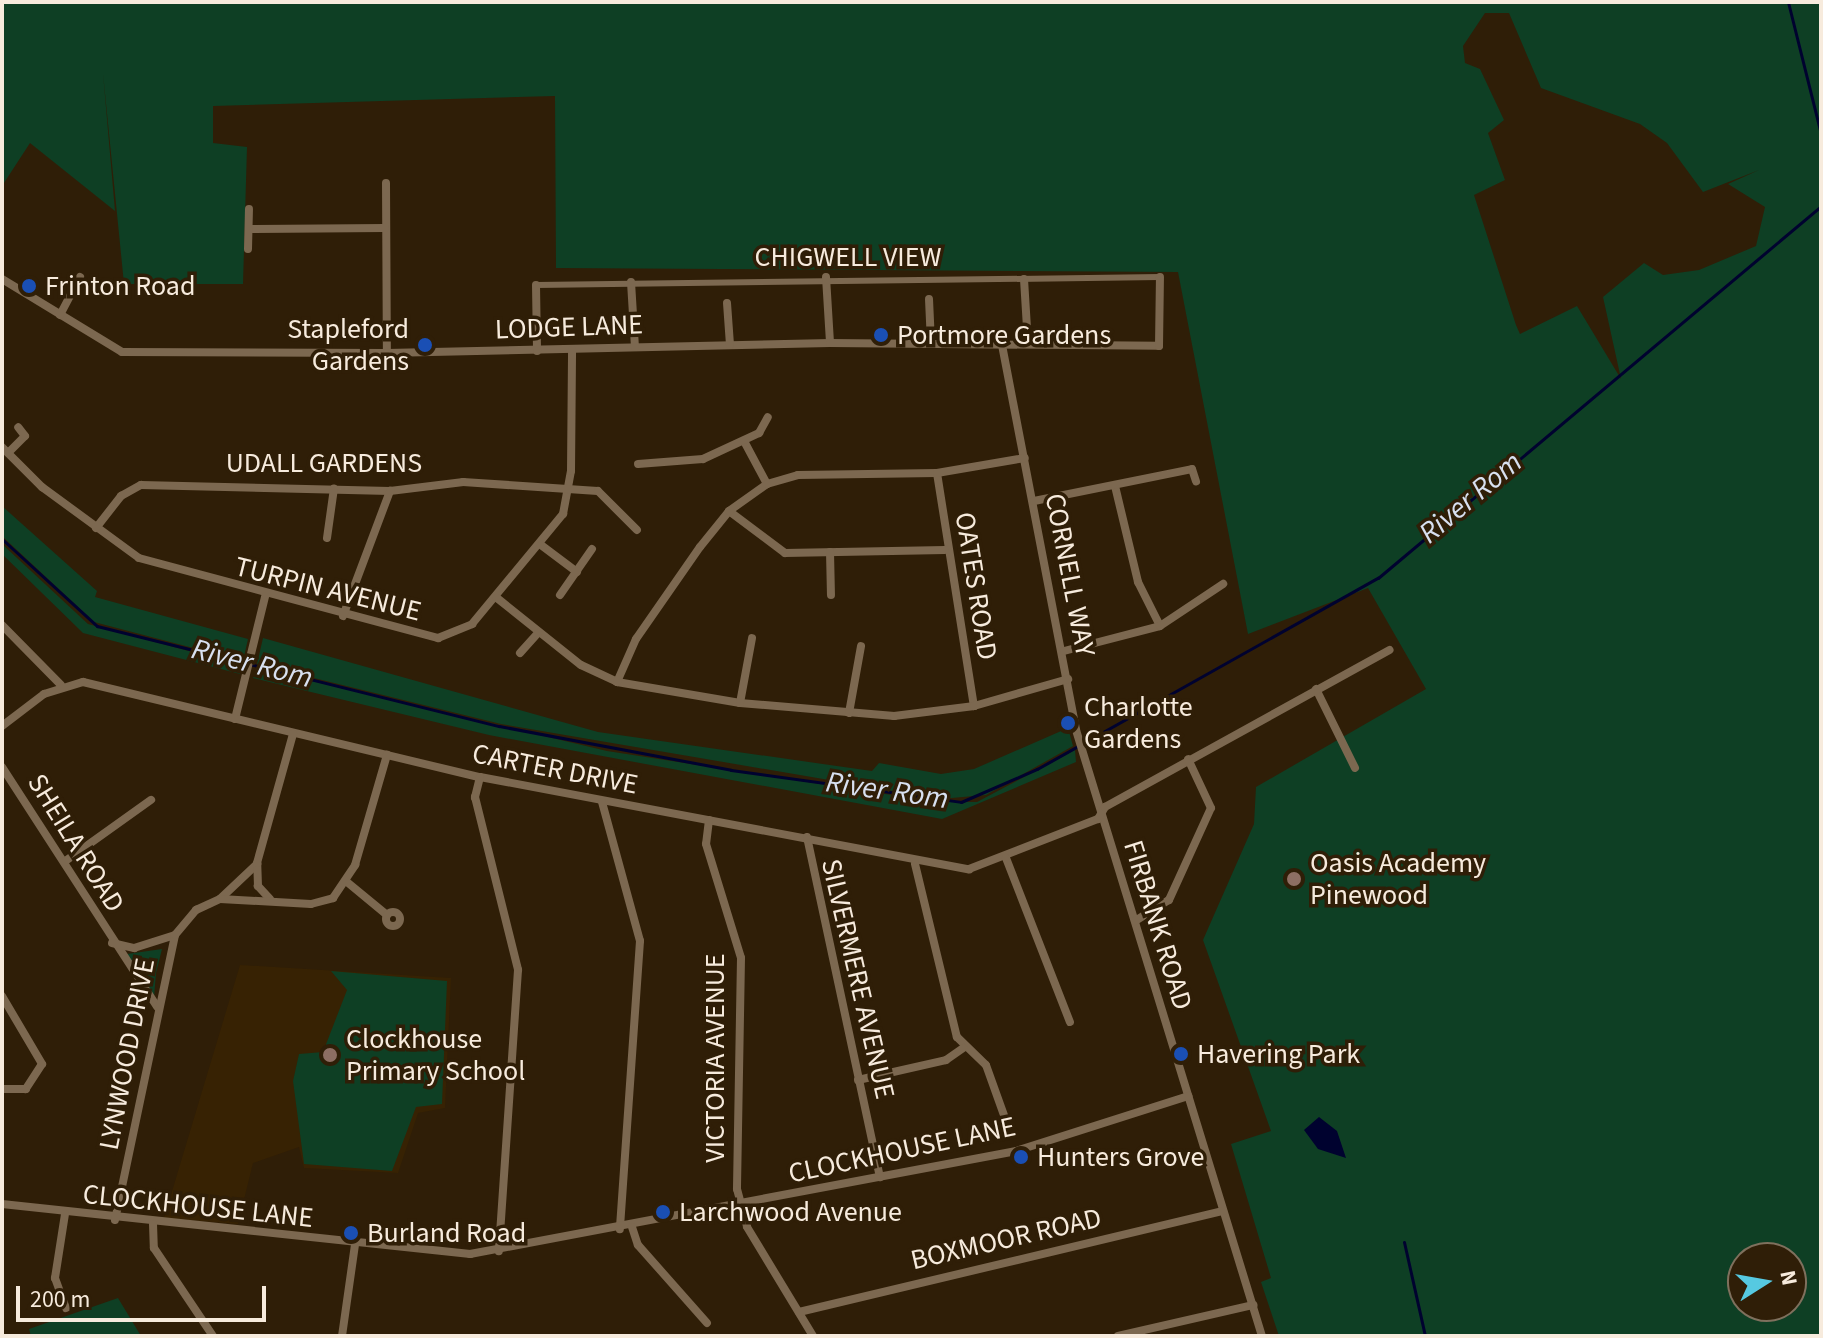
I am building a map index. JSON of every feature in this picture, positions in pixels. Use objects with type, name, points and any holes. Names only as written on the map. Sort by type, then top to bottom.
[{"type":"street","points":[[386,183],[387,353]]},
{"type":"street","points":[[248,249],[249,209]]},
{"type":"street","points":[[249,229],[385,228]]},
{"type":"street","points":[[60,315],[80,277]]},
{"type":"street","points":[[826,277],[830,343]]},
{"type":"street","name":"CHIGWELL VIEW","points":[[536,285],[826,277],[1160,277]]},
{"type":"street","name":"LODGE LANE","points":[[2,279],[122,352],[387,353],[830,343],[1159,346],[1160,277]]},
{"type":"street","points":[[1024,279],[1028,344]]},
{"type":"street","points":[[631,282],[635,347]]},
{"type":"street","points":[[536,285],[537,351]]},
{"type":"street","points":[[929,299],[931,343]]},
{"type":"street","points":[[727,303],[730,345]]},
{"type":"street","name":"CORNELL WAY","points":[[1002,345],[1064,651],[1077,734],[1102,812]]},
{"type":"street","name":"TURPIN AVENUE","points":[[5,450],[96,528],[139,558],[265,597],[438,638],[465,629],[497,598],[541,545],[570,490],[572,350]]},
{"type":"street","points":[[638,464],[703,459],[744,441],[768,417]]},
{"type":"street","points":[[5,450],[25,436],[18,427]]},
{"type":"street","points":[[744,441],[767,484]]},
{"type":"street","points":[[617,682],[636,639],[729,511],[767,484],[798,475],[937,473],[1025,458]]},
{"type":"street","points":[[1034,501],[1192,469],[1196,481]]},
{"type":"street","name":"OATES ROAD","points":[[937,473],[945,550],[974,706]]},
{"type":"street","name":"UDALL GARDENS","points":[[96,528],[121,496],[141,485],[390,491],[463,482],[598,491],[637,530]]},
{"type":"street","points":[[1115,486],[1138,582],[1160,626]]},
{"type":"street","points":[[327,538],[334,488]]},
{"type":"street","points":[[343,616],[390,491]]},
{"type":"street","points":[[729,511],[785,553],[945,550]]},
{"type":"street","points":[[541,545],[577,572]]},
{"type":"street","points":[[560,595],[592,549]]},
{"type":"street","points":[[830,552],[831,595]]},
{"type":"street","points":[[1064,651],[1160,626],[1223,584]]},
{"type":"street","points":[[235,719],[265,597]]},
{"type":"street","points":[[497,598],[538,633],[617,682],[740,703],[894,716],[974,706],[1068,679]]},
{"type":"street","points":[[2,625],[61,685],[2,726]]},
{"type":"street","points":[[520,653],[538,633]]},
{"type":"street","points":[[740,703],[752,638]]},
{"type":"street","points":[[849,713],[861,646]]},
{"type":"street","name":"CARTER DRIVE","points":[[61,685],[83,682],[480,777],[602,802],[807,837],[915,864],[969,869],[1006,858],[1102,812],[1188,759],[1389,650]]},
{"type":"street","points":[[1316,689],[1355,768]]},
{"type":"street","points":[[271,900],[258,886],[257,863],[293,734]]},
{"type":"street","points":[[220,899],[311,904],[333,898],[347,882],[387,755]]},
{"type":"street","points":[[1135,921],[1169,900],[1211,808],[1188,759]]},
{"type":"street","name":"SHEILA ROAD","points":[[2,767],[112,943],[157,1007]]},
{"type":"street","points":[[480,777],[475,797],[518,970],[499,1251]]},
{"type":"street","points":[[64,862],[151,800]]},
{"type":"street","points":[[602,802],[640,941],[620,1229]]},
{"type":"street","name":"FIRBANK ROAD","points":[[1102,812],[1262,1336]]},
{"type":"street","name":"VICTORIA AVENUE","points":[[709,820],[706,844],[741,958],[741,1205]]},
{"type":"street","name":"SILVERMERE AVENUE","points":[[807,837],[880,1177]]},
{"type":"street","points":[[1006,858],[1070,1022]]},
{"type":"street","name":"LYNWOOD DRIVE","points":[[115,1220],[156,1046],[157,1007],[175,935],[196,910],[220,899],[257,863]]},
{"type":"street","points":[[915,864],[963,1048],[986,1065],[1011,1135],[1031,1146]]},
{"type":"street","points":[[347,882],[387,915]]},
{"type":"street","name":"SHEILA ROAD","points":[[112,943],[134,948],[175,935]]},
{"type":"street","points":[[2,996],[40,1056],[41,1073],[26,1089],[2,1089]]},
{"type":"street","points":[[858,1080],[946,1060],[963,1048]]},
{"type":"street","name":"CLOCKHOUSE LANE","points":[[2,1204],[115,1220],[355,1245],[499,1251],[1001,1154],[1188,1096]]},
{"type":"street","points":[[1001,1154],[1011,1135]]},
{"type":"street","points":[[741,1205],[813,1336]]},
{"type":"street","name":"BOXMOOR ROAD","points":[[799,1312],[1223,1211]]},
{"type":"street","points":[[65,1214],[55,1278],[66,1308]]},
{"type":"street","points":[[153,1224],[154,1248],[213,1336]]},
{"type":"street","points":[[632,1227],[638,1245],[707,1323]]},
{"type":"street","points":[[342,1336],[355,1245]]},
{"type":"street","points":[[1118,1336],[1150,1333],[1253,1305]]},
{"type":"shaded area","name":"Clockhouse Primary School","points":[[240,965],[451,978],[445,1108],[418,1113],[398,1173],[304,1168],[299,1147],[253,1163],[238,1224],[164,1218]]},
{"type":"green space","points":[[2,2],[1821,2],[1821,1336],[1279,1336],[1261,1282],[1271,1278],[1231,1144],[1271,1131],[1203,940],[1254,824],[1256,787],[1426,689],[1368,588],[1248,634],[1178,272],[556,268],[555,96],[213,106],[213,143],[247,147],[243,284],[124,284],[103,73],[115,211],[30,143],[2,186]],"holes":[[[1485,13],[1509,13],[1541,88],[1640,124],[1667,143],[1703,192],[1759,170],[1728,184],[1765,207],[1756,246],[1699,270],[1663,275],[1644,263],[1603,297],[1621,379],[1577,306],[1520,334],[1474,195],[1505,180],[1488,133],[1504,120],[1480,69],[1465,63],[1463,46]]]},
{"type":"green space","points":[[2,506],[97,591],[95,597],[248,639],[243,661],[94,622],[2,536]]},
{"type":"green space","points":[[2,544],[88,624],[241,665],[240,674],[83,633],[2,554]]},
{"type":"green space","points":[[263,638],[598,732],[872,771],[879,763],[941,774],[974,769],[1068,728],[1073,746],[986,795],[940,799],[501,724],[257,664]]},
{"type":"green space","points":[[257,668],[607,751],[937,802],[977,802],[1075,750],[1076,762],[942,819],[489,735],[253,678]]},
{"type":"green space","points":[[162,949],[156,973],[154,998],[127,954]]},
{"type":"green space","points":[[331,971],[447,981],[442,1104],[416,1107],[392,1171],[304,1164],[293,1081],[299,1054],[323,1052],[347,990]]},
{"type":"green space","points":[[118,1298],[141,1336],[31,1336],[29,1329]]},
{"type":"water","points":[[1319,1117],[1337,1131],[1346,1158],[1318,1149],[1304,1130]]},
{"type":"waterway","points":[[1788,2],[1821,134]]},
{"type":"waterway","name":"River Rom","points":[[2,539],[97,626],[499,726],[731,770],[961,802],[1037,769],[1378,578],[1821,206]]},
{"type":"waterway","points":[[1404,1242],[1425,1336]]},
{"type":"place","name":"Frinton Road","points":[[29,286]]},
{"type":"place","name":"Portmore Gardens","points":[[881,335]]},
{"type":"place","name":"Stapleford Gardens","points":[[425,345]]},
{"type":"place","name":"Charlotte Gardens","points":[[1068,723]]},
{"type":"place","name":"Oasis Academy Pinewood","points":[[1294,879]]},
{"type":"place","name":"Havering Park","points":[[1181,1054]]},
{"type":"place","name":"Clockhouse Primary School","points":[[330,1055]]},
{"type":"place","name":"Hunters Grove","points":[[1021,1157]]},
{"type":"place","name":"Larchwood Avenue","points":[[663,1212]]},
{"type":"place","name":"Burland Road","points":[[351,1233]]}]
